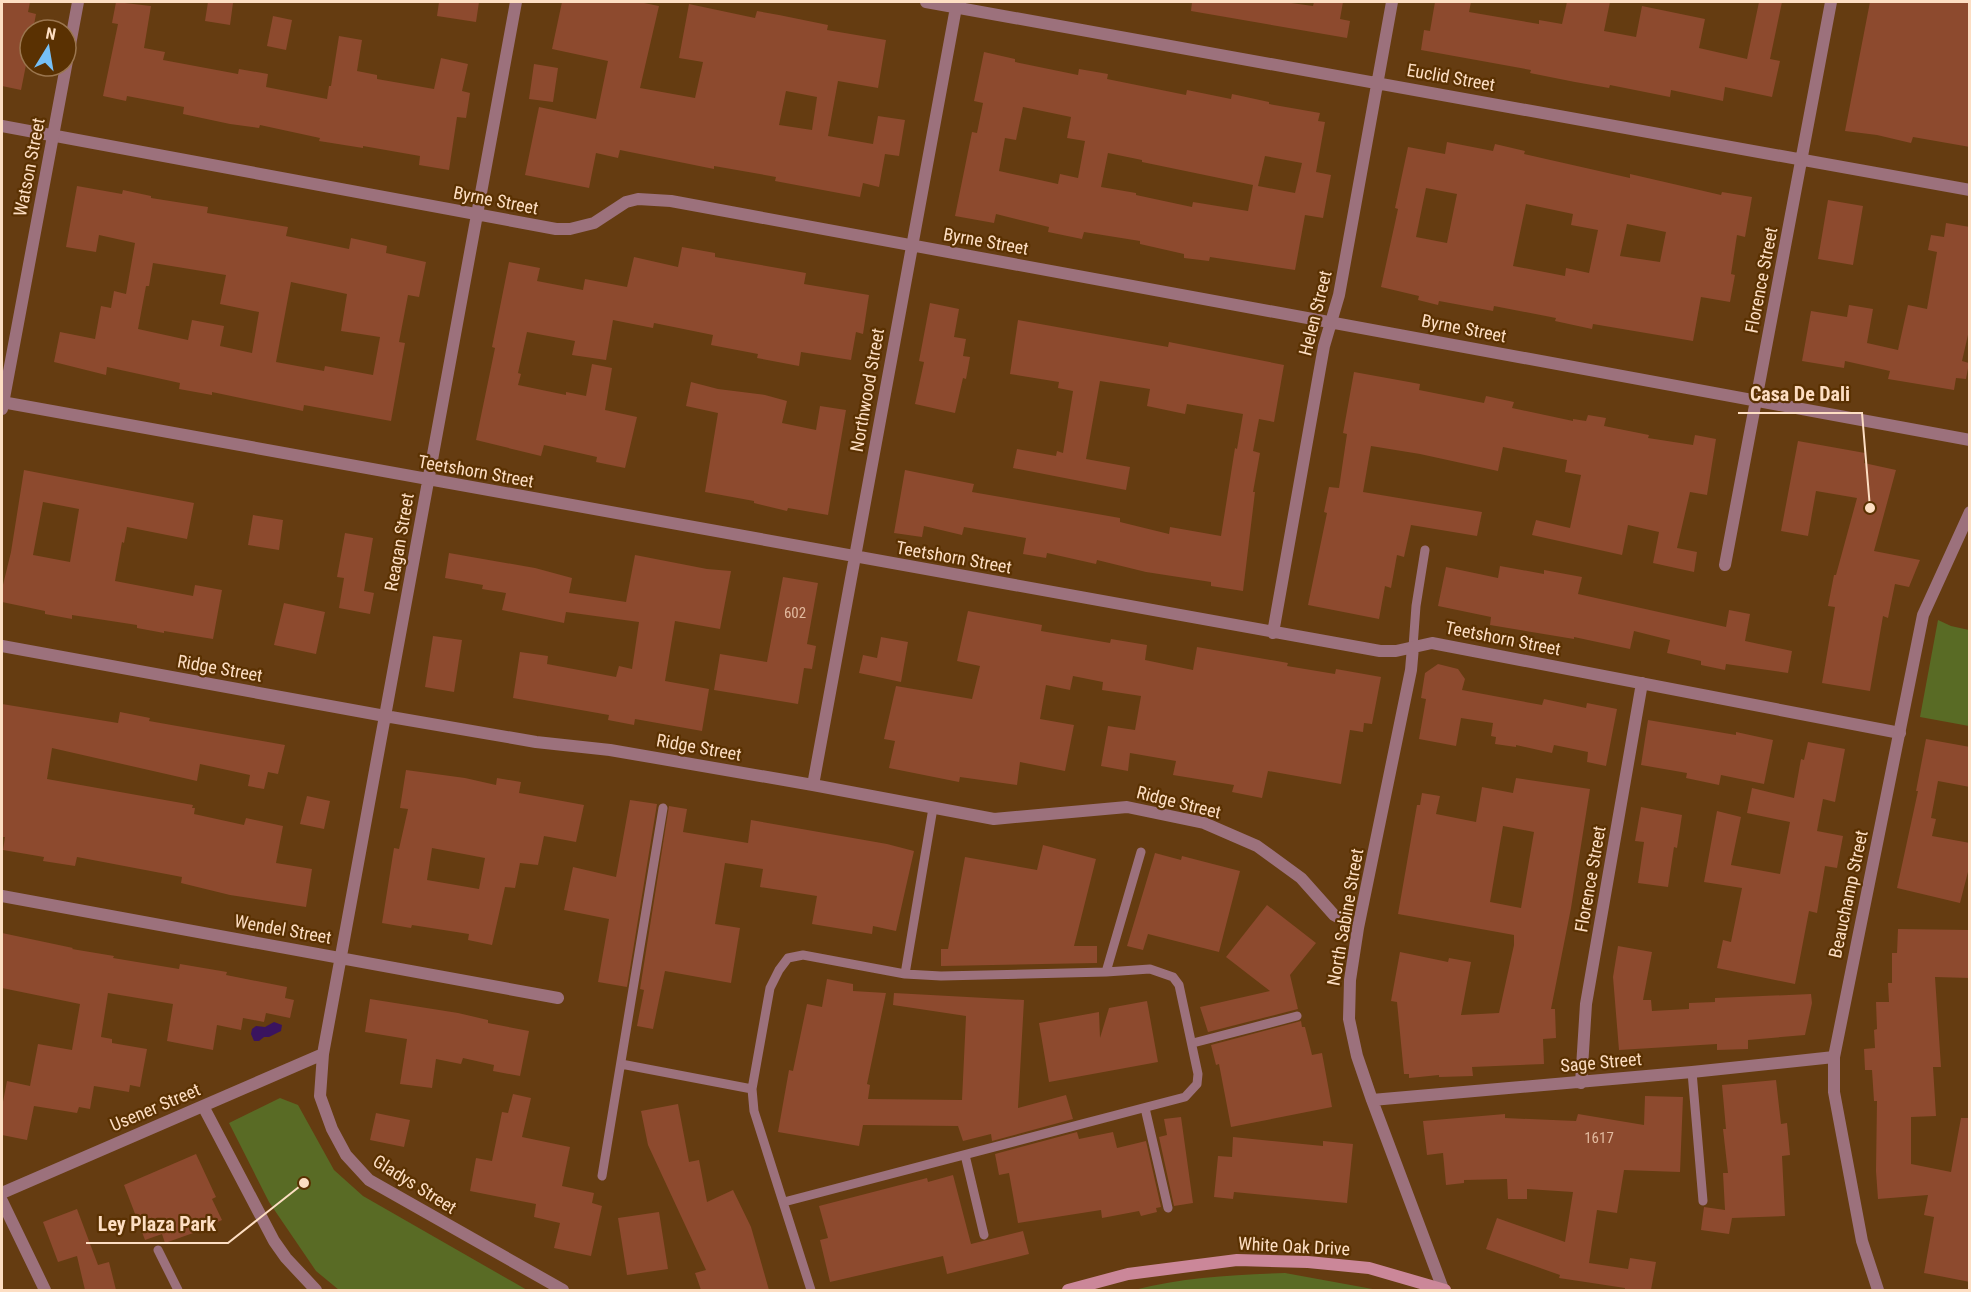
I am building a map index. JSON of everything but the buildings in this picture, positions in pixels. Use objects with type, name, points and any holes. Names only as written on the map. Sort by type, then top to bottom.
[{"type":"main road","name":"White Oak Drive","points":[[1068,1290],[1128,1274],[1237,1260],[1308,1262],[1369,1268],[1444,1290]]},
{"type":"street","name":"Watson Street","points":[[2,404],[78,2]]},
{"type":"street","name":"Reagan Street","points":[[323,1054],[516,2]]},
{"type":"street","name":"Euclid Street","points":[[926,2],[957,4],[1970,190]]},
{"type":"street","name":"Helen Street","points":[[1273,633],[1324,346],[1340,295],[1392,2]]},
{"type":"street","name":"Florence Street","points":[[1725,565],[1831,2]]},
{"type":"street","name":"Northwood Street","points":[[813,785],[957,4]]},
{"type":"street","name":"Byrne Street","points":[[2,126],[556,229],[570,229],[594,223],[626,202],[650,198],[1970,440]]},
{"type":"street","name":"Teetshorn Street","points":[[2,404],[1380,651],[1396,651],[1432,643],[1899,733]]},
{"type":"street","name":"Beauchamp Street","points":[[1878,1290],[1862,1241],[1834,1092],[1834,1057],[1923,615],[1968,516]]},
{"type":"street","name":"Ridge Street","points":[[2,646],[385,716],[536,742],[610,750],[994,819],[1127,807],[1204,823],[1257,846],[1301,878],[1334,915],[1358,927]]},
{"type":"street","name":"North Sabine Street","points":[[1413,647],[1411,670],[1358,927],[1350,980],[1349,1019],[1357,1056],[1372,1100],[1444,1290]]},
{"type":"street","name":"Florence Street","points":[[1581,1083],[1587,1004],[1642,683]]},
{"type":"street","name":"Wendel Street","points":[[2,896],[558,998]]},
{"type":"street","name":"Usener Street","points":[[2,1193],[323,1054]]},
{"type":"street","name":"Gladys Street","points":[[323,1054],[320,1096],[332,1129],[346,1155],[369,1180],[563,1290]]},
{"type":"street","name":"Sage Street","points":[[1372,1100],[1581,1083],[1834,1057]]},
{"type":"street","points":[[203,1106],[274,1241],[286,1258],[316,1290]]},
{"type":"street","points":[[2,1201],[45,1290]]},
{"type":"lane","points":[[1413,647],[1416,606],[1425,550]]},
{"type":"lane","points":[[602,1176],[663,808]]},
{"type":"lane","points":[[905,974],[933,808]]},
{"type":"lane","points":[[1106,972],[1141,852]]},
{"type":"lane","points":[[784,1202],[1185,1097],[1197,1084],[1198,1074],[1179,985],[1173,977],[1150,969],[941,976],[905,974],[803,955],[788,958],[778,970],[770,988],[752,1089],[754,1111],[812,1290]]},
{"type":"lane","points":[[1193,1043],[1297,1016]]},
{"type":"lane","points":[[621,1064],[752,1089]]},
{"type":"lane","points":[[1692,1072],[1703,1201]]},
{"type":"lane","points":[[1145,1108],[1168,1208]]},
{"type":"lane","points":[[965,1155],[984,1235]]},
{"type":"lane","points":[[158,1250],[178,1290]]},
{"type":"green space","points":[[1938,620],[1969,630],[1969,726],[1920,717]]},
{"type":"green space","points":[[280,1098],[298,1105],[334,1170],[363,1196],[527,1290],[339,1290],[316,1271],[269,1202],[229,1123]]},
{"type":"green space","points":[[1285,1273],[1378,1290],[1134,1290],[1190,1279]]},
{"type":"shaded area","points":[[274,1022],[282,1025],[281,1031],[254,1041],[251,1034],[252,1029],[256,1026],[265,1027]]},
{"type":"place","name":"Casa De Dali","points":[[1870,508]]},
{"type":"place","name":"Ley Plaza Park","points":[[304,1183]]}]
